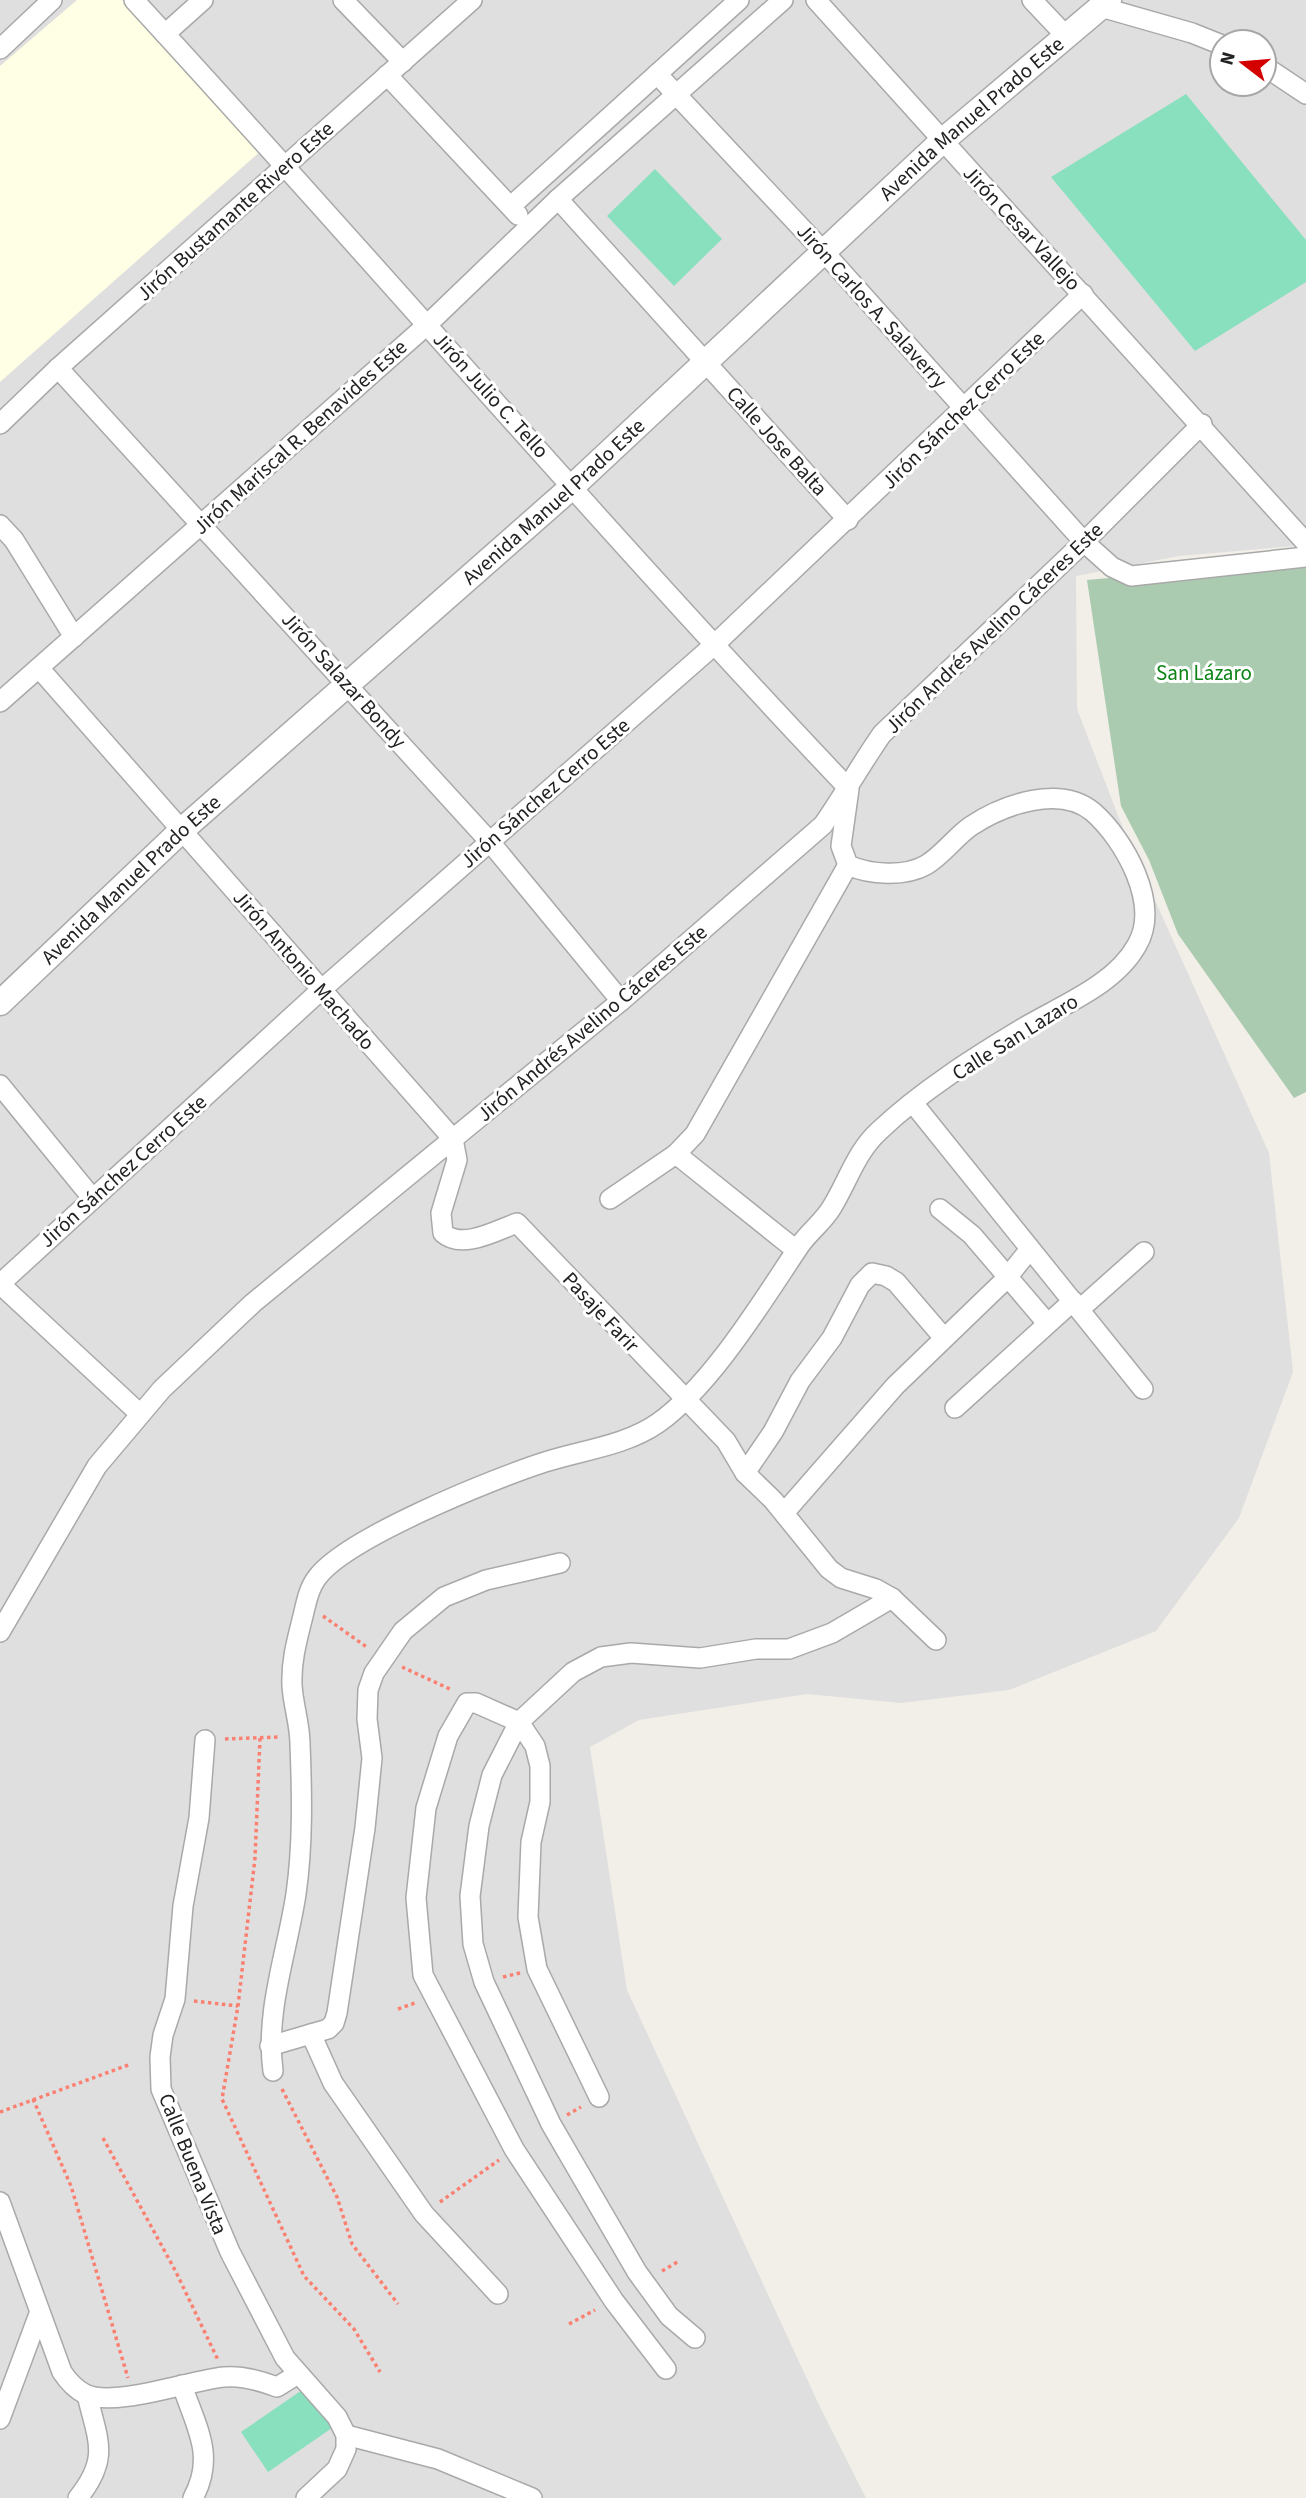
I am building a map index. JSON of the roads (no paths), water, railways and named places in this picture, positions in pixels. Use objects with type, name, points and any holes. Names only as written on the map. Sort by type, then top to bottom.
[{"type":"street","points":[[0,49],[52,0]]},
{"type":"street","name":"Jirón Julio C. Tello","points":[[134,0],[286,165],[713,646],[849,789]]},
{"type":"street","points":[[165,34],[203,0]]},
{"type":"street","points":[[343,0],[403,62]]},
{"type":"street","name":"Jirón Bustamante Rivero Este","points":[[0,424],[58,368],[472,0]]},
{"type":"street","points":[[511,206],[738,0]]},
{"type":"street","name":"Jirón Mariscal R. Benavides Este","points":[[0,702],[428,324],[528,226],[678,96],[783,0]]},
{"type":"street","name":"Jirón Cesar Vallejo","points":[[816,0],[941,142],[1202,424],[1276,513],[1306,543]]},
{"type":"street","points":[[1032,0],[1066,36]]},
{"type":"street","points":[[1105,3],[1208,40]]},
{"type":"street","name":"Avenida Manuel Prado Este","points":[[0,1003],[182,830],[573,486],[941,142],[1105,3]]},
{"type":"street","name":"Jirón Carlos A. Salaverry","points":[[657,74],[824,251],[1084,542],[1112,567],[1131,576],[1306,557]]},
{"type":"street","points":[[387,75],[528,226]]},
{"type":"street","points":[[1278,75],[1306,94]]},
{"type":"street","name":"Calle Jose Balta","points":[[558,199],[848,520]]},
{"type":"street","name":"Jirón Sánchez Cerro Este","points":[[0,1284],[321,990],[713,646],[1083,294]]},
{"type":"street","name":"Jirón Salazar Bondy","points":[[58,368],[490,842],[621,1001]]},
{"type":"street","name":"Jirón Andrés Avelino Cáceres Este","points":[[0,1632],[97,1466],[139,1413],[253,1303],[621,1001],[823,825],[849,789],[864,759],[882,734],[1084,542],[1202,424]]},
{"type":"street","points":[[0,525],[14,540],[74,637]]},
{"type":"street","name":"Jirón Antonio Machado","points":[[39,668],[453,1139]]},
{"type":"street","points":[[610,1199],[677,1154],[695,1134],[848,865],[841,846],[849,789]]},
{"type":"street","name":"Calle San Lazaro","points":[[273,2071],[270,2046],[296,1892],[301,1822],[300,1737],[292,1689],[292,1657],[312,1584],[326,1566],[394,1526],[492,1480],[643,1432],[685,1401],[770,1294],[810,1230],[827,1215],[866,1145],[913,1103],[1021,1029],[1089,991],[1119,966],[1139,944],[1144,896],[1133,865],[1090,809],[1073,802],[1049,798],[1014,806],[973,824],[925,866],[886,873],[848,865]]},
{"type":"street","points":[[0,1085],[93,1199]]},
{"type":"street","points":[[913,1103],[1143,1389]]},
{"type":"street","name":"Pasaje Farir","points":[[453,1139],[457,1160],[441,1213],[443,1233],[451,1240],[463,1241],[517,1223],[726,1441],[745,1473],[784,1513],[829,1569],[841,1578],[876,1589],[892,1598],[936,1640]]},
{"type":"street","points":[[677,1154],[796,1250]]},
{"type":"street","points":[[940,1209],[972,1236],[1006,1279],[1047,1323]]},
{"type":"street","points":[[784,1513],[895,1386],[1006,1279],[1030,1249]]},
{"type":"street","points":[[955,1408],[1047,1323],[1077,1305],[1144,1252]]},
{"type":"street","points":[[745,1473],[773,1433],[800,1381],[832,1338],[860,1284],[872,1273],[897,1282],[944,1338]]},
{"type":"street","points":[[0,1284],[139,1413]]},
{"type":"street","points":[[270,2046],[328,2029],[334,2023],[337,2013],[365,1828],[372,1758],[367,1719],[368,1690],[374,1673],[403,1631],[444,1597],[486,1580],[560,1563]]},
{"type":"street","points":[[695,2338],[669,2316],[636,2273],[551,2124],[484,1982],[473,1944],[470,1896],[479,1826],[492,1775],[519,1722],[573,1672],[601,1657],[631,1653],[700,1658],[756,1649],[789,1649],[832,1633],[892,1598]]},
{"type":"street","points":[[599,2097],[537,1969],[527,1917],[531,1842],[540,1802],[540,1766],[535,1746],[519,1722],[476,1703],[467,1703],[448,1735],[426,1808],[416,1898],[423,1975],[514,2149],[614,2301],[666,2369]]},
{"type":"street","name":"Calle Buena Vista","points":[[205,1740],[199,1818],[183,1906],[175,1999],[163,2035],[161,2089],[230,2252],[285,2358],[337,2417],[346,2435]]},
{"type":"street","points":[[311,2034],[333,2083],[424,2214],[498,2294]]},
{"type":"street","points":[[0,2202],[38,2314],[62,2372],[72,2386],[87,2395],[134,2395],[226,2376],[255,2379],[277,2386],[298,2374]]},
{"type":"street","points":[[0,2419],[38,2314]]},
{"type":"street","points":[[182,2385],[205,2454],[203,2479],[193,2498]]},
{"type":"street","points":[[78,2498],[91,2482],[101,2459],[87,2395]]},
{"type":"street","points":[[306,2498],[328,2491],[346,2449],[346,2435],[438,2459],[532,2498]]},
{"type":"park label","name":"San Lázaro","points":[[1204,673]]}]
